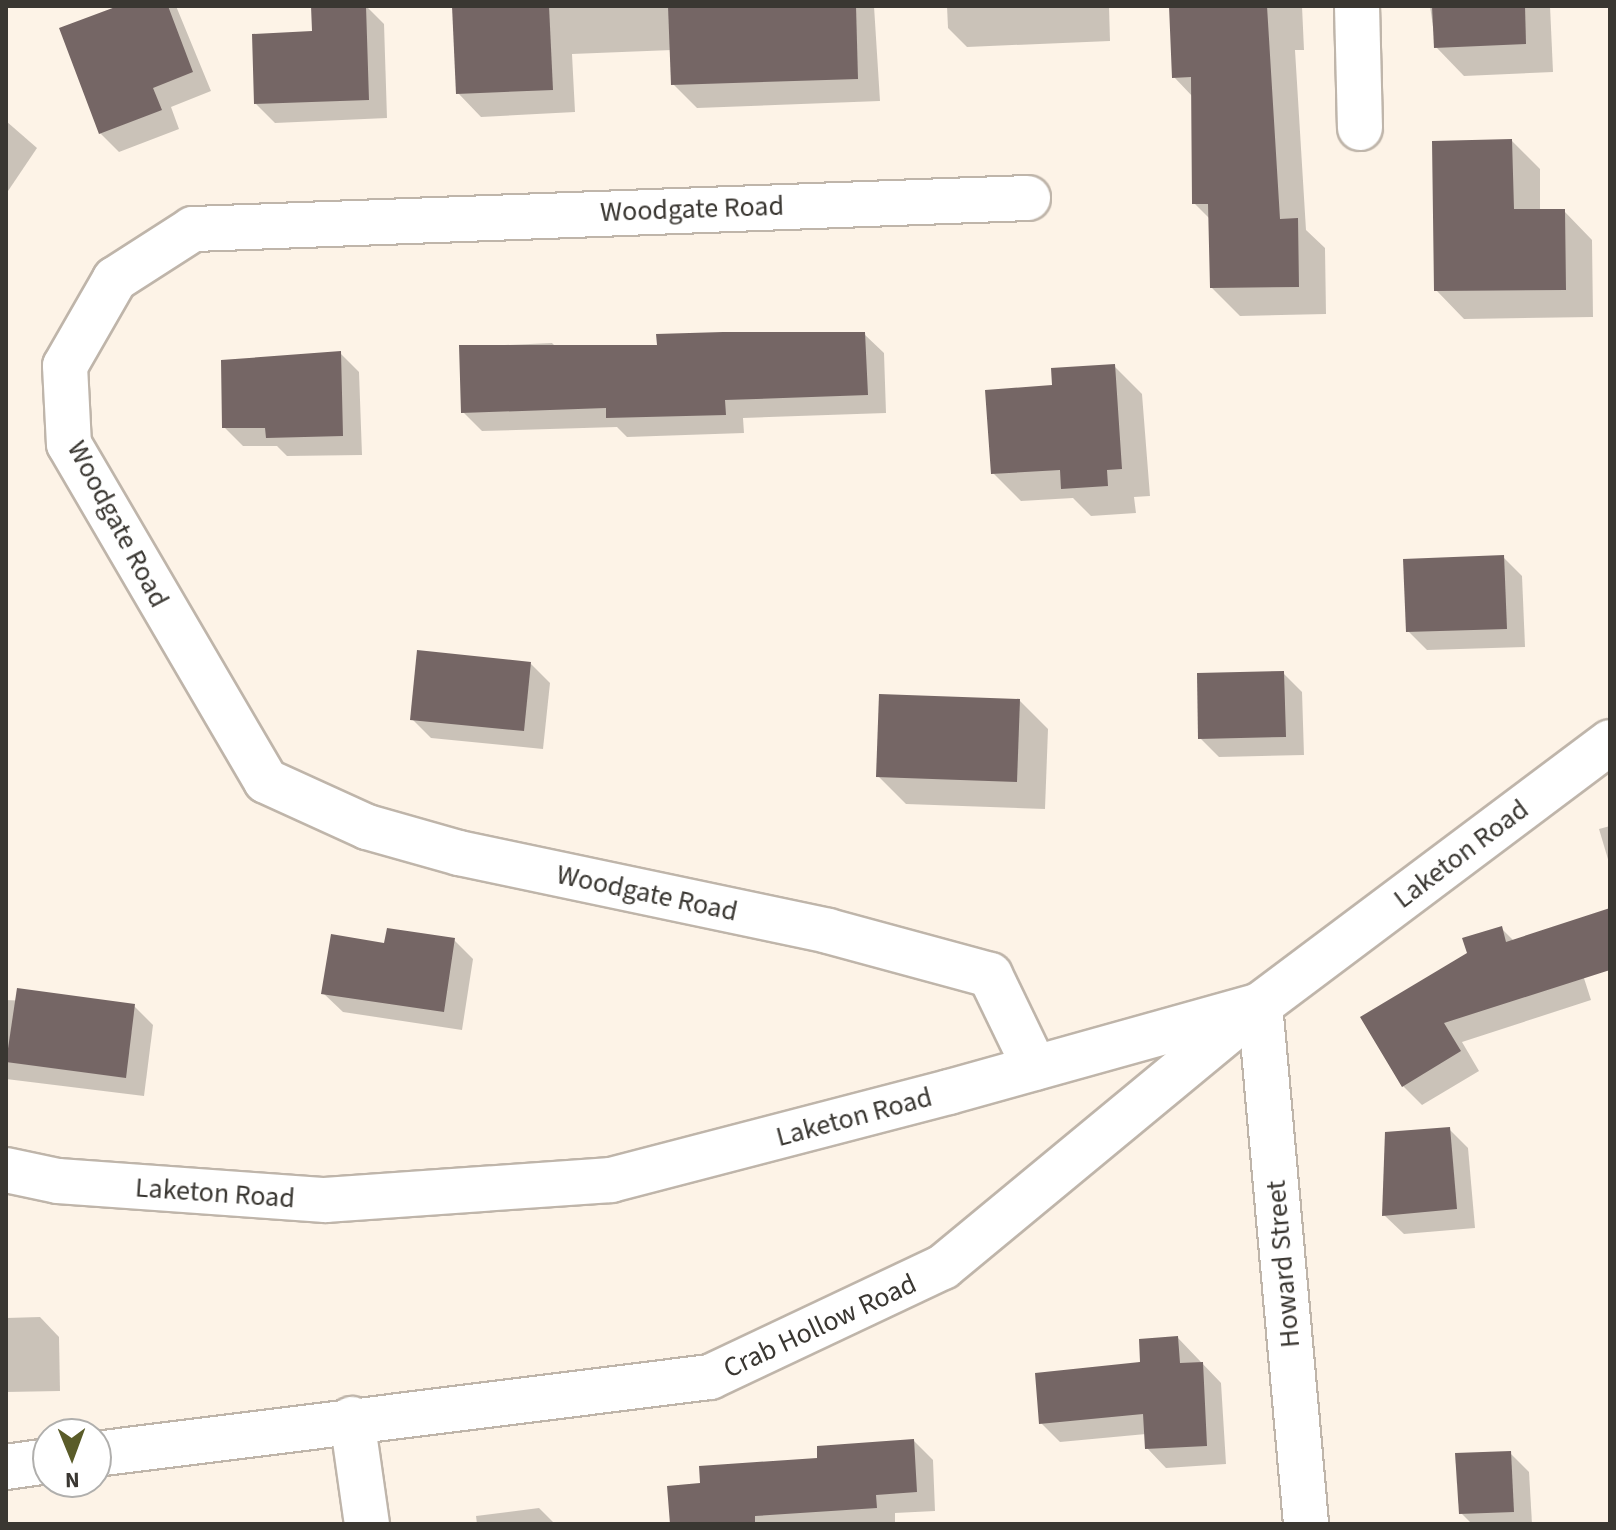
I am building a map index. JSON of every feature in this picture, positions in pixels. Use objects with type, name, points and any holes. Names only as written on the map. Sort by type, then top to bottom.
[{"type":"street","points":[[1357,6],[1360,128]]},
{"type":"street","name":"Woodgate Road","points":[[1028,198],[193,229],[115,279],[65,366],[69,444],[266,781],[367,827],[459,853],[828,931],[990,975],[1035,1068]]},
{"type":"street","name":"Laketon Road","points":[[6,1170],[58,1181],[325,1200],[611,1180],[1035,1068],[1260,1005],[1610,742]]},
{"type":"street","name":"Crab Hollow Road","points":[[112,1452],[352,1419],[710,1377],[943,1267],[1260,1005]]},
{"type":"street","name":"Howard Street","points":[[1260,1005],[1306,1524]]},
{"type":"street","points":[[352,1419],[367,1524]]},
{"type":"street","points":[[6,1467],[32,1463]]},
{"type":"building","points":[[118,6],[168,6],[193,72],[153,88],[162,110],[99,134],[59,28]]},
{"type":"building","points":[[311,6],[366,6],[369,100],[254,104],[252,34],[312,31]]},
{"type":"building","points":[[452,6],[549,6],[553,90],[456,94]]},
{"type":"building","points":[[668,6],[856,6],[858,79],[671,85]]},
{"type":"building","points":[[1169,6],[1267,6],[1280,219],[1298,218],[1299,287],[1210,288],[1208,204],[1192,204],[1191,77],[1172,78]]},
{"type":"building","points":[[1432,6],[1525,6],[1526,44],[1434,48]]},
{"type":"building","points":[[1512,139],[1514,209],[1565,209],[1566,290],[1434,291],[1432,141]]},
{"type":"building","points":[[865,332],[868,395],[725,400],[726,415],[606,418],[606,408],[461,413],[459,345],[657,345],[656,334]]},
{"type":"building","points":[[341,351],[343,436],[266,438],[265,428],[222,428],[221,360]]},
{"type":"building","points":[[1115,364],[1122,469],[1107,470],[1108,486],[1061,489],[1060,470],[991,474],[985,390],[1052,385],[1051,368]]},
{"type":"building","points":[[1504,555],[1507,629],[1406,632],[1403,559]]},
{"type":"building","points":[[417,650],[531,662],[524,731],[410,720]]},
{"type":"building","points":[[1284,671],[1286,737],[1198,739],[1197,673]]},
{"type":"building","points":[[879,694],[1020,699],[1017,782],[876,777]]},
{"type":"building","points":[[1610,908],[1610,970],[1444,1023],[1461,1051],[1402,1087],[1360,1017],[1467,953],[1462,938],[1502,926],[1506,942]]},
{"type":"building","points":[[387,928],[455,938],[444,1012],[321,994],[331,934],[384,943]]},
{"type":"building","points":[[17,988],[135,1004],[126,1078],[6,1062]]},
{"type":"building","points":[[1450,1127],[1457,1209],[1382,1216],[1385,1132]]},
{"type":"building","points":[[1178,1336],[1180,1363],[1203,1362],[1207,1446],[1145,1449],[1143,1414],[1039,1424],[1035,1373],[1140,1362],[1139,1339]]},
{"type":"building","points":[[914,1439],[917,1492],[876,1495],[877,1508],[755,1516],[755,1524],[670,1524],[667,1486],[700,1483],[699,1466],[817,1458],[817,1446]]},
{"type":"building","points":[[1511,1451],[1514,1512],[1459,1514],[1455,1453]]}]
